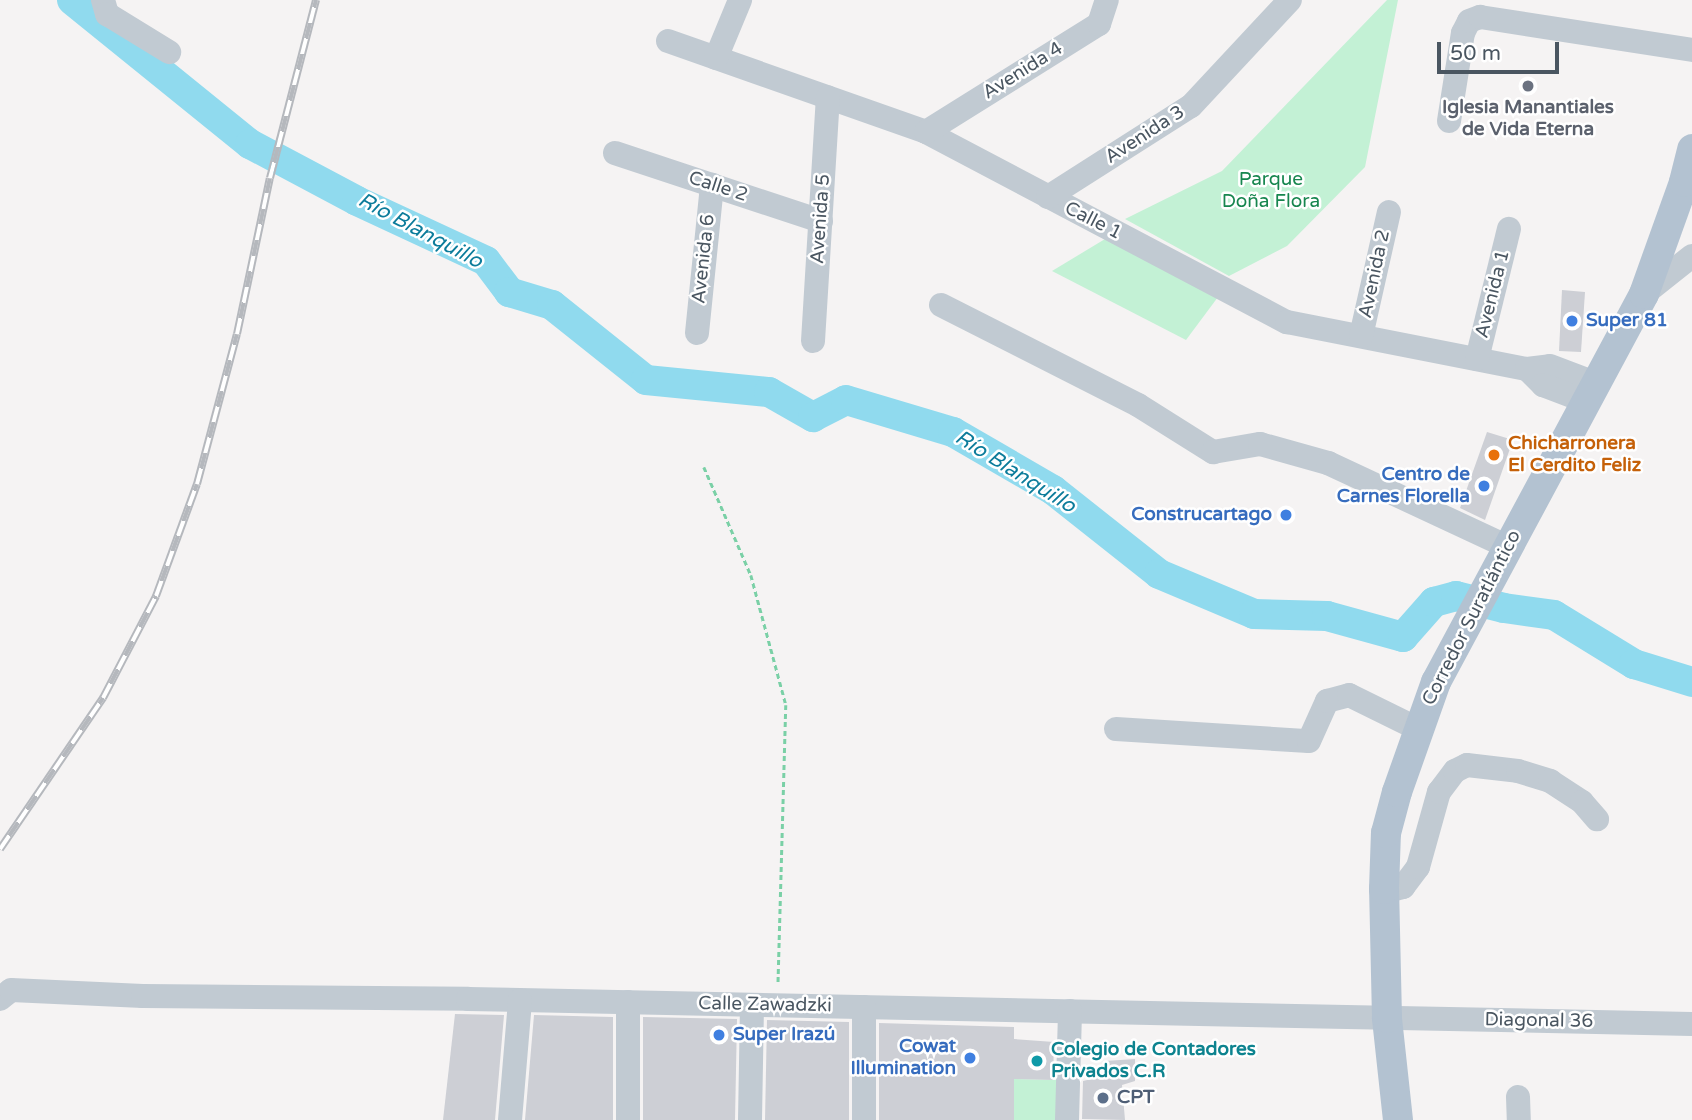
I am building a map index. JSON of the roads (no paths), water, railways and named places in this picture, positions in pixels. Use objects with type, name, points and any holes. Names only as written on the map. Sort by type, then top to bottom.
[{"type":"main road","name":"Corredor Suratlántico","points":[[1398,1120],[1387,1018],[1384,892],[1386,833],[1418,729],[1436,682],[1644,295],[1684,182],[1692,149]]},
{"type":"street","points":[[103,0],[107,14],[169,52]]},
{"type":"street","points":[[716,58],[740,0]]},
{"type":"street","name":"Avenida 4","points":[[926,132],[1099,24],[1107,0]]},
{"type":"street","name":"Avenida 3","points":[[1048,197],[1191,106],[1290,0]]},
{"type":"street","points":[[1449,121],[1463,33],[1469,21],[1480,17],[1692,50]]},
{"type":"street","name":"Calle 1","points":[[668,41],[926,132],[1287,322],[1527,369],[1543,385],[1590,392]]},
{"type":"street","name":"Avenida 5","points":[[813,341],[828,97]]},
{"type":"street","name":"Calle 2","points":[[615,153],[821,221]]},
{"type":"street","name":"Avenida 6","points":[[697,333],[712,185]]},
{"type":"street","name":"Avenida 2","points":[[1361,337],[1388,212]]},
{"type":"street","name":"Avenida 1","points":[[1477,359],[1508,229]]},
{"type":"street","points":[[1644,295],[1692,256]]},
{"type":"street","points":[[941,305],[1138,405],[1213,452],[1260,444],[1328,463],[1501,559]]},
{"type":"street","points":[[1130,723],[1310,741],[1326,701],[1349,695],[1418,729]]},
{"type":"street","points":[[1384,892],[1403,887],[1418,867],[1439,792],[1455,771],[1467,765],[1518,771],[1550,780],[1582,802],[1597,819]]},
{"type":"street","name":"Calle Zawadzki","points":[[0,999],[11,990],[143,996],[520,1000],[1387,1018]]},
{"type":"street","points":[[510,1120],[520,1000]]},
{"type":"street","points":[[628,1002],[628,1120]]},
{"type":"street","points":[[750,1120],[752,1005]]},
{"type":"street","points":[[864,1007],[864,1120]]},
{"type":"street","points":[[1067,1120],[1070,1011]]},
{"type":"street","name":"Diagonal 36","points":[[1387,1018],[1692,1024]]},
{"type":"waterway","name":"Río Blanquillo","points":[[72,0],[250,144],[357,201],[486,261],[509,292],[552,305],[646,380],[769,392],[813,417],[846,400],[953,432],[1053,490],[1159,574],[1254,614],[1327,616],[1403,637],[1434,602],[1456,596],[1504,608],[1554,615],[1634,664],[1692,682]]},
{"type":"railway","points":[[0,849],[103,698],[156,596],[197,484],[237,334],[270,178],[316,0]]},
{"type":"place","name":"Iglesia Manantiales de Vida Eterna","points":[[1528,86]]},
{"type":"place","name":"Super 81","points":[[1572,321]]},
{"type":"place","name":"Chicharronera El Cerdito Feliz","points":[[1494,455]]},
{"type":"place","name":"Centro de Carnes Florella","points":[[1484,486]]},
{"type":"place","name":"Construcartago","points":[[1286,515]]},
{"type":"place","name":"Super Irazú","points":[[719,1035]]},
{"type":"place","name":"Cowat Illumination","points":[[970,1058]]},
{"type":"place","name":"Colegio de Contadores Privados C.R","points":[[1037,1061]]},
{"type":"place","name":"CPT","points":[[1103,1098]]},
{"type":"park label","name":"Parque Doña Flora","points":[[1271,191]]}]
